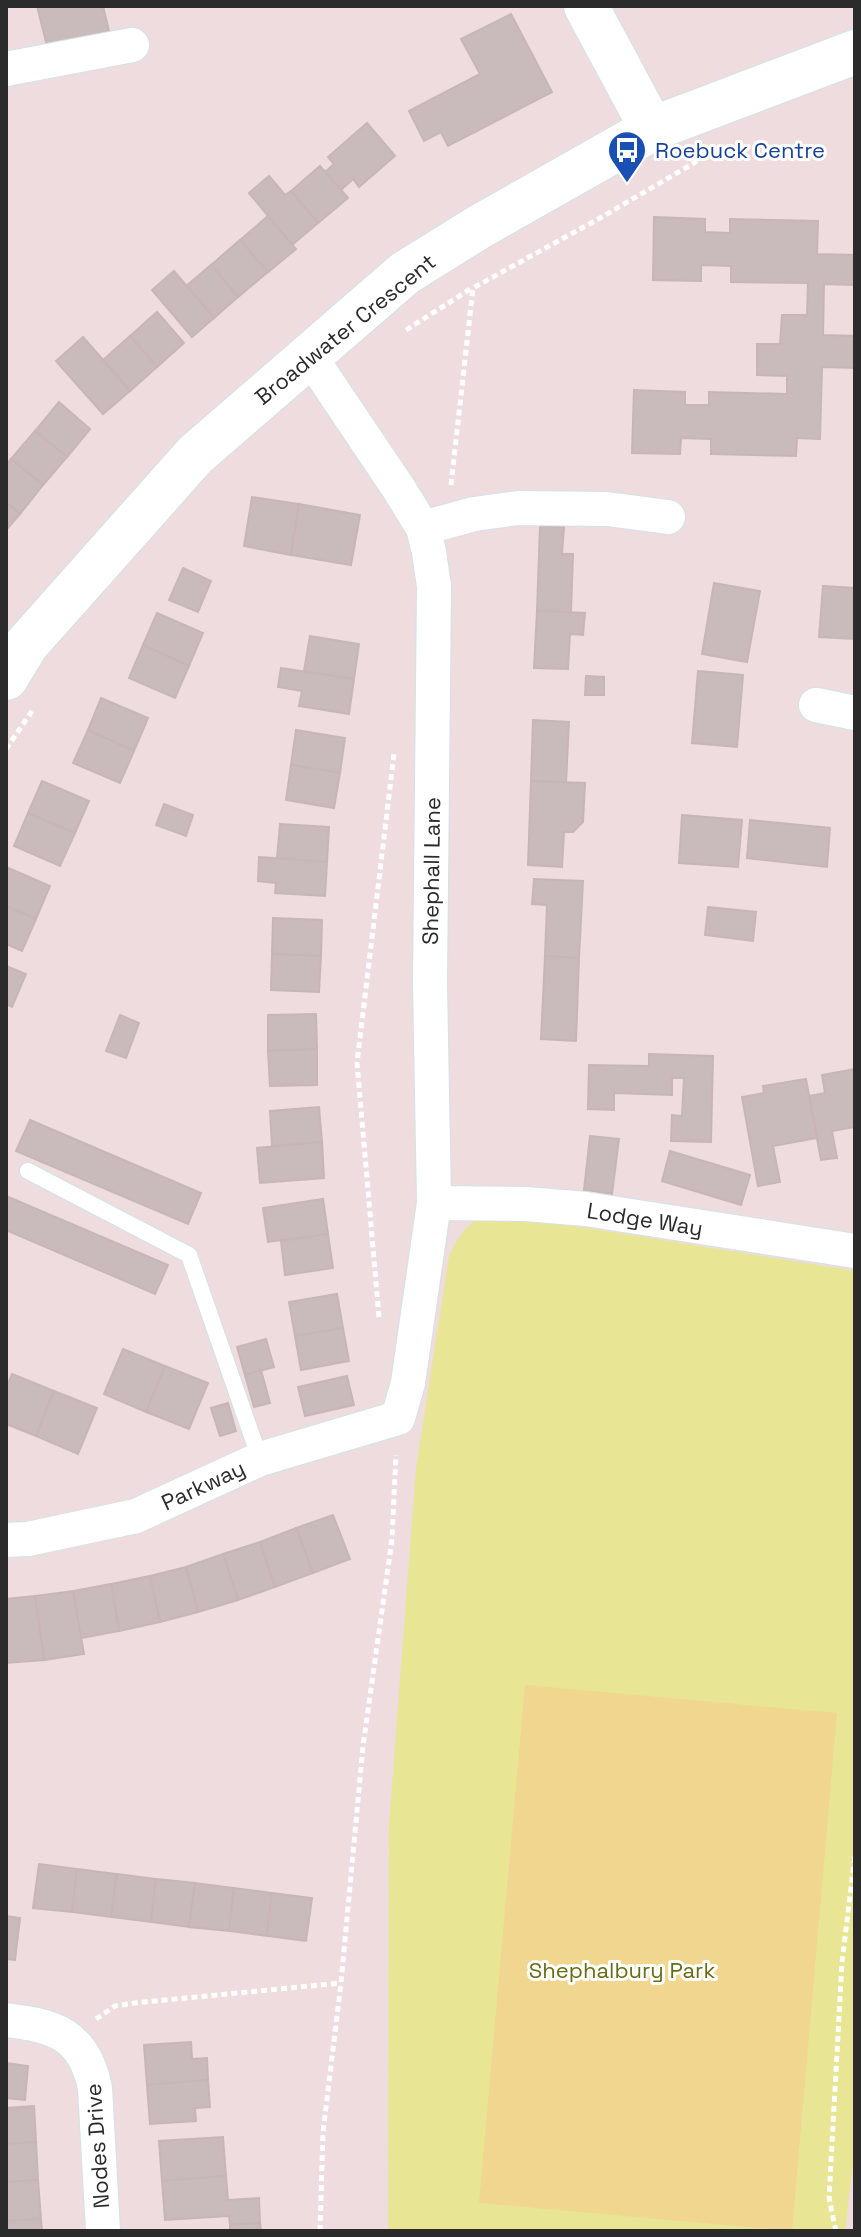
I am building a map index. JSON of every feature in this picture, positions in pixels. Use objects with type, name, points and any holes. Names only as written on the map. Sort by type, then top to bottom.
[{"type":"street","points":[[586,6],[652,129]]},
{"type":"street","points":[[6,69],[132,45]]},
{"type":"street","name":"Broadwater Crescent","points":[[21,692],[26,645],[195,455],[405,273],[479,227],[652,129],[855,52]]},
{"type":"street","name":"Shephall Lane","points":[[309,355],[423,528],[434,586],[430,983],[434,1203],[408,1383],[398,1418]]},
{"type":"street","points":[[423,528],[474,514],[518,508],[607,509],[668,517]]},
{"type":"street","points":[[816,705],[855,713]]},
{"type":"street","name":"Lodge Way","points":[[434,1203],[526,1204],[586,1209],[855,1251]]},
{"type":"street","name":"Parkway","points":[[6,1540],[28,1539],[136,1516],[260,1459],[398,1418]]},
{"type":"street","points":[[6,2020],[45,2026],[70,2039]]},
{"type":"street","name":"Nodes Drive","points":[[70,2039],[91,2069],[95,2088],[103,2231]]},
{"type":"lane","points":[[28,1171],[189,1255],[260,1459]]},
{"type":"path","points":[[396,336],[473,288],[712,153]]},
{"type":"path","points":[[423,528],[449,501],[473,288]]},
{"type":"path","points":[[6,749],[21,692]]},
{"type":"path","points":[[380,1329],[357,1063],[394,752]]},
{"type":"path","points":[[320,2231],[323,2132],[341,1983],[363,1746],[392,1539],[398,1418]]},
{"type":"path","points":[[836,2231],[829,2198],[842,1962],[855,1855]]},
{"type":"path","points":[[70,2039],[115,2006],[341,1983]]},
{"type":"green space","name":"Shephalbury Park","points":[[501,1214],[855,1271],[855,2146],[845,2231],[388,2231],[389,1825],[416,1468],[449,1256],[465,1229],[480,1218]]},
{"type":"green space","points":[[525,1685],[837,1713],[792,2231],[479,2203]]},
{"type":"building","points":[[37,6],[103,6],[109,31],[47,46]]},
{"type":"building","points":[[511,14],[552,92],[448,146],[441,132],[424,141],[409,111],[480,74],[461,39]]},
{"type":"building","points":[[367,123],[395,156],[359,187],[353,179],[341,190],[325,172],[334,164],[328,157]]},
{"type":"building","points":[[320,166],[348,198],[318,223],[291,191]]},
{"type":"building","points":[[269,176],[285,195],[291,191],[318,223],[292,245],[249,193]]},
{"type":"building","points":[[268,216],[296,249],[268,272],[240,240]]},
{"type":"building","points":[[654,217],[705,219],[705,232],[730,233],[730,219],[818,221],[817,254],[855,255],[855,285],[824,284],[823,335],[855,336],[855,368],[822,367],[820,439],[797,438],[796,456],[711,454],[711,439],[681,438],[680,454],[632,453],[634,390],[685,392],[685,405],[709,405],[709,392],[787,394],[787,376],[757,375],[757,344],[780,344],[782,315],[807,315],[808,283],[731,282],[731,266],[701,265],[701,281],[653,280]]},
{"type":"building","points":[[240,240],[268,272],[238,297],[211,265]]},
{"type":"building","points":[[211,265],[238,297],[214,318],[186,286]]},
{"type":"building","points":[[174,271],[214,318],[192,337],[152,290]]},
{"type":"building","points":[[157,312],[184,343],[157,367],[130,336]]},
{"type":"building","points":[[130,336],[157,367],[130,391],[103,360]]},
{"type":"building","points":[[83,337],[130,391],[103,414],[56,361]]},
{"type":"building","points":[[59,402],[90,429],[67,457],[35,431]]},
{"type":"building","points":[[35,431],[67,457],[43,485],[11,459]]},
{"type":"building","points":[[11,459],[43,485],[20,514],[6,502],[6,465]]},
{"type":"building","points":[[252,497],[299,504],[291,555],[244,546]]},
{"type":"building","points":[[6,502],[20,514],[6,530]]},
{"type":"building","points":[[299,504],[360,515],[351,565],[291,555]]},
{"type":"building","points":[[540,526],[564,527],[562,554],[573,554],[571,612],[537,611]]},
{"type":"building","points":[[183,568],[211,581],[198,612],[169,600]]},
{"type":"building","points":[[714,583],[760,591],[747,662],[702,654]]},
{"type":"building","points":[[823,586],[855,588],[855,639],[819,637]]},
{"type":"building","points":[[537,611],[585,613],[583,635],[570,634],[568,669],[534,668]]},
{"type":"building","points":[[157,613],[203,633],[189,666],[143,645]]},
{"type":"building","points":[[310,636],[359,644],[354,679],[304,671]]},
{"type":"building","points":[[143,645],[189,666],[175,698],[129,678]]},
{"type":"building","points":[[281,668],[354,679],[349,714],[299,706],[302,691],[278,687]]},
{"type":"building","points":[[698,671],[743,675],[737,747],[692,743]]},
{"type":"building","points":[[586,676],[604,677],[604,695],[585,695]]},
{"type":"building","points":[[101,698],[148,718],[134,751],[88,730]]},
{"type":"building","points":[[533,720],[569,722],[566,783],[531,781]]},
{"type":"building","points":[[88,730],[134,751],[120,783],[73,763]]},
{"type":"building","points":[[296,730],[345,738],[340,773],[291,765]]},
{"type":"building","points":[[291,765],[340,773],[334,808],[286,800]]},
{"type":"building","points":[[42,781],[89,801],[75,833],[28,813]]},
{"type":"building","points":[[531,781],[585,783],[583,822],[573,832],[564,832],[562,867],[528,865]]},
{"type":"building","points":[[164,804],[193,815],[186,836],[156,825]]},
{"type":"building","points":[[28,813],[75,833],[60,866],[14,846]]},
{"type":"building","points":[[682,815],[742,820],[738,867],[679,863]]},
{"type":"building","points":[[750,820],[830,828],[827,867],[747,858]]},
{"type":"building","points":[[280,824],[329,827],[327,862],[277,858]]},
{"type":"building","points":[[259,857],[327,862],[325,896],[275,893],[276,883],[258,881]]},
{"type":"building","points":[[6,867],[50,886],[36,919],[6,906]]},
{"type":"building","points":[[534,879],[583,881],[579,958],[545,956],[547,905],[532,904]]},
{"type":"building","points":[[6,906],[36,919],[22,951],[6,944]]},
{"type":"building","points":[[708,907],[756,912],[753,941],[705,935]]},
{"type":"building","points":[[273,918],[322,920],[321,956],[272,954]]},
{"type":"building","points":[[272,954],[321,956],[319,992],[271,990]]},
{"type":"building","points":[[545,956],[579,958],[576,1041],[541,1039]]},
{"type":"building","points":[[6,966],[26,974],[12,1007],[6,1004]]},
{"type":"building","points":[[316,1014],[317,1049],[268,1051],[268,1015]]},
{"type":"building","points":[[120,1015],[139,1023],[126,1058],[106,1051]]},
{"type":"building","points":[[317,1049],[317,1085],[270,1086],[268,1051]]},
{"type":"building","points":[[649,1054],[713,1056],[711,1142],[671,1141],[672,1115],[682,1116],[684,1078],[672,1078],[672,1095],[614,1093],[614,1110],[588,1109],[589,1065],[649,1066]]},
{"type":"building","points":[[855,1069],[855,1127],[832,1131],[837,1158],[821,1160],[809,1096],[825,1093],[822,1075]]},
{"type":"building","points":[[806,1079],[817,1138],[773,1146],[780,1182],[758,1186],[742,1097],[764,1093],[763,1086]]},
{"type":"building","points":[[319,1107],[322,1142],[272,1146],[270,1111]]},
{"type":"building","points":[[30,1120],[201,1193],[188,1224],[16,1151]]},
{"type":"building","points":[[590,1136],[619,1139],[612,1194],[584,1190]]},
{"type":"building","points":[[322,1142],[324,1178],[260,1183],[257,1148]]},
{"type":"building","points":[[670,1151],[750,1175],[741,1205],[662,1181]]},
{"type":"building","points":[[6,1196],[168,1265],[155,1294],[6,1230]]},
{"type":"building","points":[[323,1199],[328,1234],[268,1242],[263,1208]]},
{"type":"building","points":[[328,1234],[333,1268],[285,1275],[281,1241]]},
{"type":"building","points":[[337,1294],[343,1328],[295,1336],[289,1302]]},
{"type":"building","points":[[343,1328],[349,1361],[301,1370],[295,1336]]},
{"type":"building","points":[[266,1339],[274,1367],[245,1375],[237,1347]]},
{"type":"building","points":[[123,1349],[165,1366],[146,1412],[104,1394]]},
{"type":"building","points":[[165,1366],[208,1383],[189,1429],[146,1412]]},
{"type":"building","points":[[261,1370],[270,1403],[254,1407],[245,1375]]},
{"type":"building","points":[[12,1374],[54,1391],[36,1436],[6,1424],[6,1389]]},
{"type":"building","points":[[347,1376],[354,1405],[305,1416],[298,1387]]},
{"type":"building","points":[[54,1391],[97,1408],[78,1454],[36,1436]]},
{"type":"building","points":[[228,1403],[236,1431],[220,1436],[211,1408]]},
{"type":"building","points":[[333,1515],[350,1559],[313,1573],[296,1528]]},
{"type":"building","points":[[296,1528],[313,1573],[275,1587],[260,1542]]},
{"type":"building","points":[[260,1542],[275,1587],[238,1600],[223,1554]]},
{"type":"building","points":[[223,1554],[238,1600],[198,1612],[186,1567]]},
{"type":"building","points":[[186,1567],[198,1612],[160,1622],[150,1576]]},
{"type":"building","points":[[150,1576],[160,1622],[119,1631],[111,1584]]},
{"type":"building","points":[[111,1584],[119,1631],[81,1638],[73,1591]]},
{"type":"building","points":[[73,1591],[84,1654],[44,1660],[35,1596]]},
{"type":"building","points":[[35,1596],[44,1660],[6,1663],[6,1599]]},
{"type":"building","points":[[39,1864],[77,1869],[72,1912],[33,1908]]},
{"type":"building","points":[[77,1869],[117,1874],[111,1917],[72,1912]]},
{"type":"building","points":[[117,1874],[156,1879],[151,1922],[111,1917]]},
{"type":"building","points":[[156,1879],[195,1883],[189,1927],[151,1922]]},
{"type":"building","points":[[195,1883],[234,1888],[229,1931],[189,1927]]},
{"type":"building","points":[[234,1888],[272,1893],[267,1936],[229,1931]]},
{"type":"building","points":[[272,1893],[312,1898],[306,1941],[267,1936]]},
{"type":"building","points":[[6,1916],[20,1918],[15,1960],[6,1959]]},
{"type":"building","points":[[191,2042],[192,2059],[207,2058],[208,2080],[147,2085],[144,2045]]},
{"type":"building","points":[[6,2063],[28,2066],[25,2100],[6,2098]]},
{"type":"building","points":[[208,2080],[210,2107],[195,2108],[196,2121],[150,2124],[147,2085]]},
{"type":"building","points":[[34,2106],[36,2142],[6,2144],[6,2108]]},
{"type":"building","points":[[223,2137],[226,2176],[162,2181],[159,2141]]},
{"type":"building","points":[[36,2142],[38,2180],[6,2182],[6,2144]]},
{"type":"building","points":[[226,2176],[228,2200],[259,2198],[260,2223],[230,2225],[229,2216],[165,2220],[162,2181]]},
{"type":"building","points":[[38,2180],[41,2219],[6,2221],[6,2182]]},
{"type":"building","points":[[41,2219],[42,2231],[6,2231],[6,2221]]},
{"type":"building","points":[[260,2223],[261,2231],[230,2231],[230,2225]]},
{"type":"place","name":"Roebuck Centre","points":[[627,184]]}]
